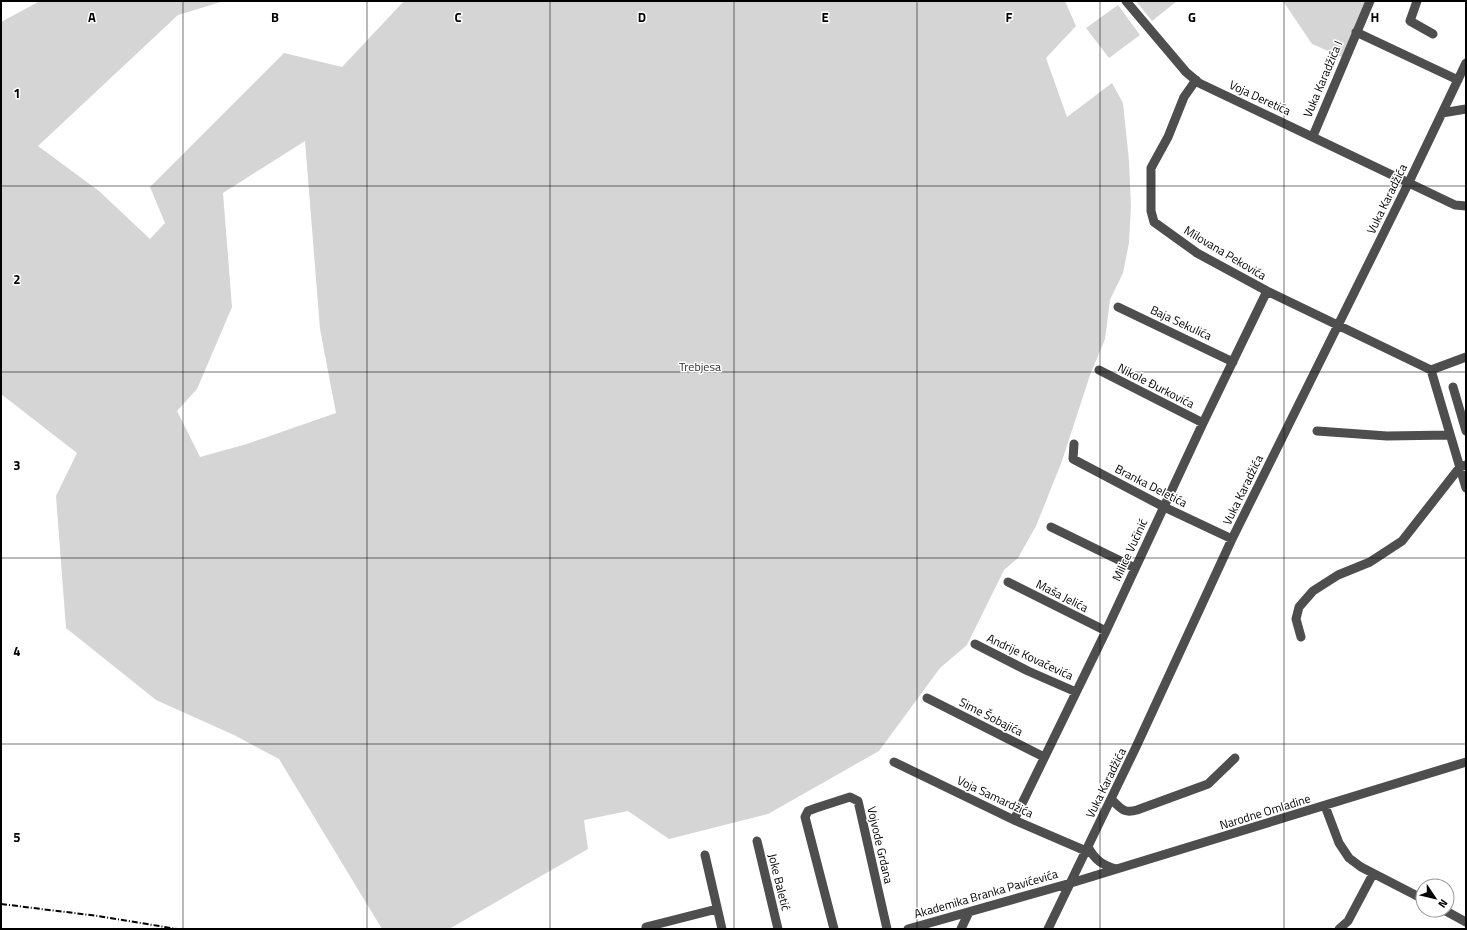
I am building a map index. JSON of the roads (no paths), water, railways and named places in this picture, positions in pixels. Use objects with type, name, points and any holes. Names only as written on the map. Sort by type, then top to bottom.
[{"type":"street","name":"Voja Deretića","points":[[1126,1],[1186,72],[1196,80],[1455,204],[1466,206]]},
{"type":"street","name":"Vuka Karadžića I","points":[[1313,136],[1370,1]]},
{"type":"street","points":[[1417,1],[1410,21],[1433,34]]},
{"type":"street","name":"Vuka Karadžića I","points":[[1356,32],[1458,80]]},
{"type":"street","name":"Vuka Karadžića","points":[[1048,929],[1111,799],[1232,539],[1466,64]]},
{"type":"street","name":"Milovana Pekovića","points":[[1196,80],[1184,97],[1168,137],[1151,168],[1152,216],[1154,222],[1197,253],[1267,291],[1431,370]]},
{"type":"street","points":[[1442,113],[1466,109]]},
{"type":"street","name":"Milice Vučinić","points":[[1014,820],[1106,631],[1203,423],[1267,291]]},
{"type":"street","name":"Baja Sekulića","points":[[1118,307],[1233,362]]},
{"type":"street","points":[[1466,357],[1431,370],[1450,436],[1463,466],[1466,488]]},
{"type":"street","name":"Nikole Đurkovića","points":[[1099,370],[1203,423]]},
{"type":"street","points":[[1453,388],[1466,431]]},
{"type":"street","points":[[1316,431],[1387,436],[1450,436]]},
{"type":"street","name":"Branka Deletića","points":[[1074,444],[1073,459],[1232,539]]},
{"type":"street","points":[[1301,637],[1296,619],[1299,607],[1314,591],[1338,575],[1370,562],[1402,541],[1463,466]]},
{"type":"street","points":[[1051,527],[1135,568]]},
{"type":"street","name":"Maša Jelića","points":[[1008,582],[1106,631]]},
{"type":"street","name":"Andrije Kovačevića","points":[[975,644],[1028,671],[1076,692]]},
{"type":"street","name":"Sime Šobajića","points":[[927,698],[1044,757]]},
{"type":"street","points":[[1111,799],[1125,811],[1129,812],[1137,810],[1208,784],[1235,758]]},
{"type":"street","name":"Voja Samardžića","points":[[894,762],[1014,820],[1087,849]]},
{"type":"street","name":"Narodne Omladine","points":[[1070,883],[1466,762]]},
{"type":"street","name":"Vojvode Grdana","points":[[834,929],[805,818],[808,811],[850,797],[858,801],[887,929]]},
{"type":"street","points":[[1325,806],[1339,843],[1349,858],[1361,867],[1415,895]]},
{"type":"street","name":"Joke Baletić","points":[[757,841],[778,929]]},
{"type":"street","points":[[1087,849],[1099,862],[1116,869]]},
{"type":"street","points":[[705,855],[722,929]]},
{"type":"street","points":[[1340,929],[1348,921],[1374,874]]},
{"type":"street","name":"Akademika Branka Pavićevića","points":[[908,929],[1070,883]]},
{"type":"street","points":[[646,927],[717,909]]},
{"type":"street","points":[[961,929],[969,912]]},
{"type":"street","points":[[1455,916],[1466,922]]},
{"type":"railway","points":[[1,904],[98,916],[177,929]]},
{"type":"park label","name":"Trebjesa","points":[[700,367]]}]
